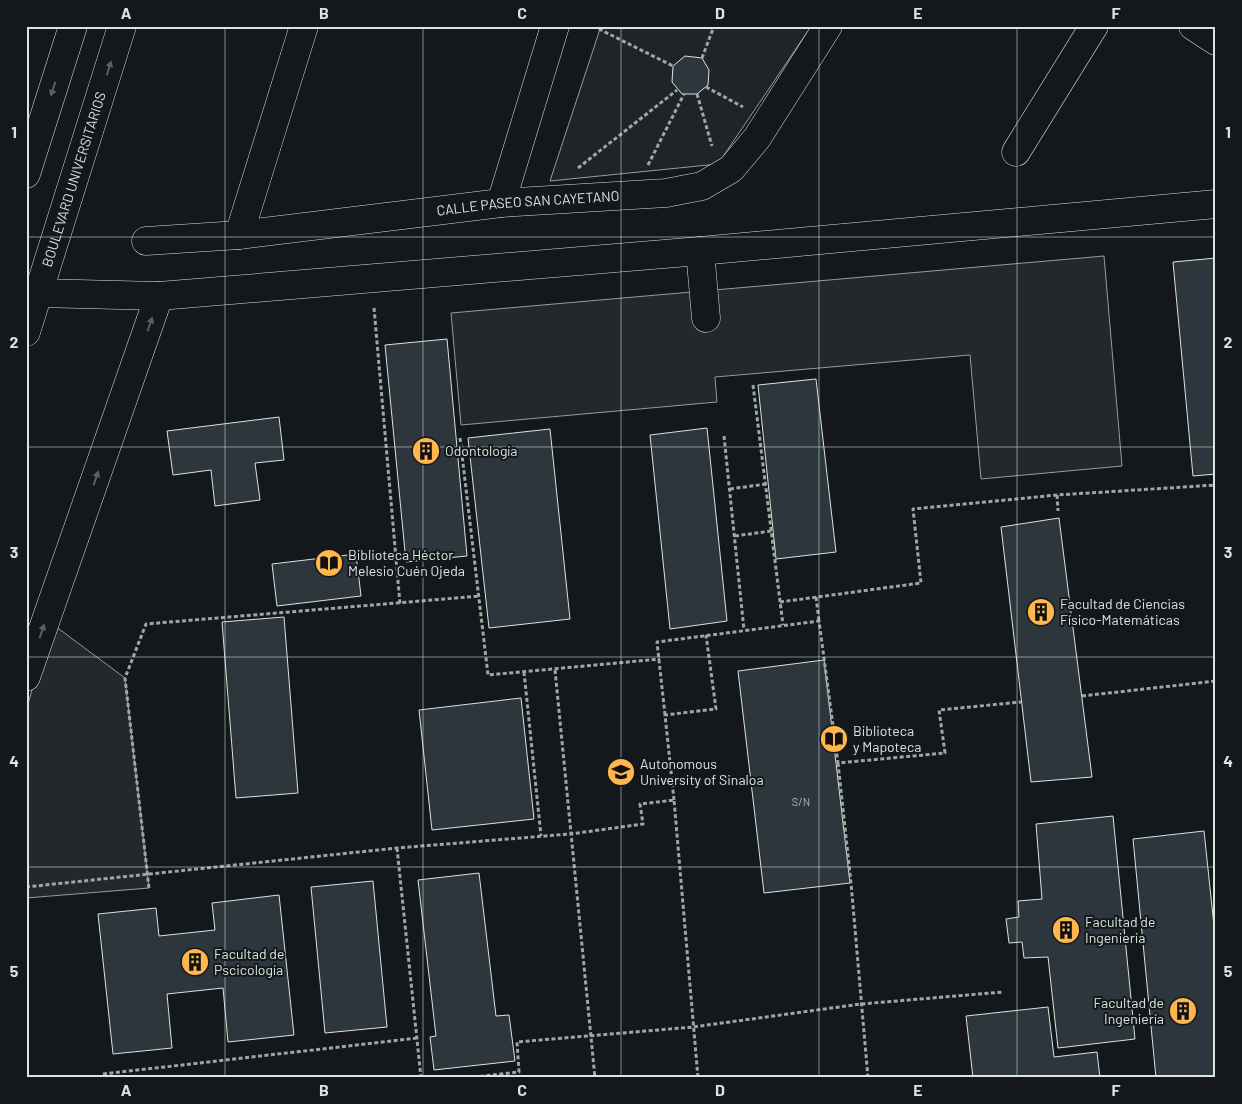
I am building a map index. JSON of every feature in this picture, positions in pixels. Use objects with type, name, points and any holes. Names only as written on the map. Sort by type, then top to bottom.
[{"type":"street","points":[[26,174],[74,26]]},
{"type":"street","name":"BOULEVARD UNIVERSITARIOS","points":[[26,332],[32,293],[122,26]]},
{"type":"street","points":[[239,235],[304,26]]},
{"type":"street","points":[[501,203],[555,26]]},
{"type":"street","name":"CALLE PASEO SAN CAYETANO","points":[[146,241],[239,235],[501,203],[666,194],[702,186],[731,169],[757,138],[828,26]]},
{"type":"street","points":[[1016,152],[1094,26]]},
{"type":"street","points":[[1193,26],[1216,41]]},
{"type":"street","points":[[32,293],[159,296],[700,251],[1216,204]]},
{"type":"street","points":[[700,251],[706,318]]},
{"type":"street","points":[[26,677],[159,296]]},
{"type":"path","points":[[593,26],[673,66]]},
{"type":"path","points":[[702,58],[714,26]]},
{"type":"path","points":[[706,87],[768,120]]},
{"type":"path","points":[[555,200],[562,180],[677,90]]},
{"type":"path","points":[[639,195],[645,171],[684,94]]},
{"type":"path","points":[[697,94],[722,174]]},
{"type":"path","points":[[371,278],[400,604]]},
{"type":"path","points":[[753,385],[783,625]]},
{"type":"path","points":[[724,436],[744,630]]},
{"type":"path","points":[[460,438],[488,675],[660,659]]},
{"type":"path","points":[[730,489],[766,484]]},
{"type":"path","points":[[780,602],[921,583],[913,509],[1057,495],[1216,485]]},
{"type":"path","points":[[1057,495],[1058,511]]},
{"type":"path","points":[[735,536],[771,531]]},
{"type":"path","points":[[149,888],[125,678],[146,624],[480,596]]},
{"type":"path","points":[[816,597],[838,763],[851,883],[868,1078]]},
{"type":"path","points":[[698,1078],[674,800],[657,642],[820,620]]},
{"type":"path","points":[[665,715],[716,709],[706,635]]},
{"type":"path","points":[[555,670],[595,1078]]},
{"type":"path","points":[[524,672],[541,836]]},
{"type":"path","points":[[1082,696],[1216,681]]},
{"type":"path","points":[[838,763],[945,753],[939,710],[1022,702]]},
{"type":"path","points":[[26,887],[397,848],[570,834],[643,824],[640,804],[674,800]]},
{"type":"path","points":[[397,848],[422,1078]]},
{"type":"path","points":[[467,1078],[519,1072],[517,1042],[693,1027],[861,1004],[1003,992]]},
{"type":"path","points":[[103,1074],[418,1038]]},
{"type":"shaded area","points":[[601,26],[815,26],[808,31],[718,164],[550,181]]},
{"type":"shaded area","points":[[1104,256],[1122,466],[981,479],[970,355],[715,377],[717,402],[461,425],[451,313]]},
{"type":"shaded area","points":[[51,623],[125,678],[149,888],[26,898],[26,711]]},
{"type":"building","points":[[685,56],[702,58],[709,70],[708,85],[697,94],[682,94],[672,82],[673,66]]},
{"type":"building","points":[[1216,258],[1216,474],[1193,476],[1173,262]]},
{"type":"building","name":"Odontología","points":[[447,339],[467,556],[406,562],[385,345]]},
{"type":"building","points":[[816,379],[836,552],[776,559],[758,385]]},
{"type":"building","points":[[279,417],[284,460],[255,463],[260,500],[215,506],[211,470],[173,475],[167,431]]},
{"type":"building","points":[[707,428],[727,621],[670,629],[650,435]]},
{"type":"building","points":[[550,429],[570,619],[489,628],[468,438]]},
{"type":"building","name":"Facultad de Ciencias Físico-Matemáticas","points":[[1059,518],[1092,777],[1031,782],[1001,527]]},
{"type":"building","points":[[356,554],[361,596],[277,606],[272,564]]},
{"type":"building","points":[[284,617],[298,793],[236,798],[222,622]]},
{"type":"building","points":[[824,660],[850,883],[764,893],[738,671]]},
{"type":"building","points":[[521,698],[534,819],[432,830],[419,710]]},
{"type":"building","name":"Facultad de Ingenieria","points":[[1113,816],[1135,1039],[1058,1048],[1048,957],[1024,958],[1022,942],[1009,943],[1006,919],[1019,917],[1018,901],[1042,899],[1036,824]]},
{"type":"building","name":"Facultad de Ingeniería","points":[[1204,831],[1216,945],[1216,1078],[1156,1078],[1133,839]]},
{"type":"building","points":[[479,873],[496,1016],[509,1015],[515,1061],[434,1070],[430,1037],[436,1036],[418,880]]},
{"type":"building","points":[[373,881],[387,1027],[325,1033],[311,887]]},
{"type":"building","name":"Facultad de Pscicología","points":[[279,895],[294,1035],[228,1042],[223,988],[167,994],[172,1048],[113,1054],[98,914],[156,908],[159,936],[215,930],[212,903]]},
{"type":"building","name":"Facultad de Ingeniería","points":[[1048,1007],[1054,1057],[1097,1052],[1100,1078],[973,1078],[966,1016]]},
{"type":"place","name":"Odontología","points":[[426,451]]},
{"type":"place","name":"Biblioteca Héctor Melesio Cuén Ojeda","points":[[329,563]]},
{"type":"place","name":"Facultad de Ciencias Físico-Matemáticas","points":[[1041,612]]},
{"type":"place","name":"Biblioteca y Mapoteca","points":[[834,739]]},
{"type":"place","name":"Autonomous University of Sinaloa","points":[[621,772]]},
{"type":"place","name":"Facultad de Ingenieria","points":[[1066,930]]},
{"type":"place","name":"Facultad de Pscicología","points":[[195,962]]},
{"type":"place","name":"Facultad de Ingeniería","points":[[1183,1011]]}]
